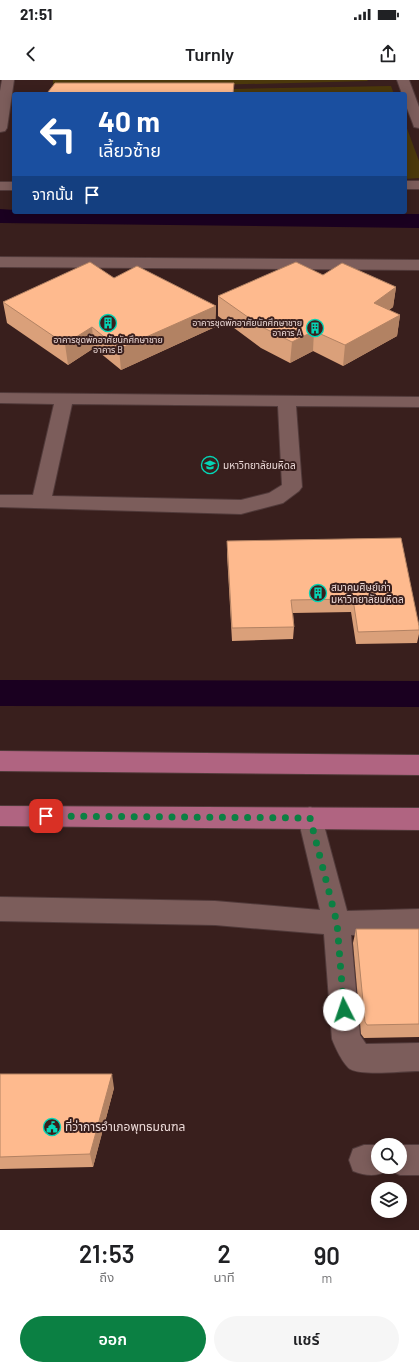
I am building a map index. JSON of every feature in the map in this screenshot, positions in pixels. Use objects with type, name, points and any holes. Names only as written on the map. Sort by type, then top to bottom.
[{"type":"main road","points":[[0,761],[419,765]]},
{"type":"main road","points":[[0,816],[419,819]]},
{"type":"lane","points":[[0,128],[8,80]]},
{"type":"lane","points":[[403,80],[419,124]]},
{"type":"lane","points":[[407,185],[419,185]]},
{"type":"lane","points":[[0,186],[12,186]]},
{"type":"lane","points":[[0,262],[419,265]]},
{"type":"lane","points":[[0,398],[287,402],[419,402]]},
{"type":"lane","points":[[41,502],[64,399]]},
{"type":"lane","points":[[0,502],[241,507],[276,498],[292,487],[287,402]]},
{"type":"lane","points":[[310,818],[337,923],[346,1039],[359,1058],[419,1057]]},
{"type":"lane","points":[[0,909],[215,913],[337,923],[419,921]]},
{"type":"lane","points":[[407,1160],[419,1160]]},
{"type":"shaded area","points":[[53,80],[367,80],[368,81],[53,89]]},
{"type":"shaded area","points":[[391,86],[393,92],[234,92],[234,89]]},
{"type":"shaded area","points":[[407,128],[419,161],[419,178],[407,179]]},
{"type":"building","points":[[55,83],[234,83],[233,92],[48,92]]},
{"type":"building","points":[[90,262],[114,278],[137,266],[216,306],[119,349],[92,327],[65,344],[3,302]]},
{"type":"building","name":"อาคารชุดพักอาศัยนักศึกษาชาย อาคาร A","points":[[296,262],[323,275],[342,263],[396,287],[374,303],[400,315],[345,345],[314,331],[292,342],[262,327],[218,296]]},
{"type":"building","name":"สมาคมศิษย์เก่า มหาวิทยาลัยมหิดล","points":[[401,538],[419,630],[358,632],[353,599],[291,600],[294,627],[232,628],[227,541]]},
{"type":"building","points":[[356,929],[419,929],[419,1024],[367,1025],[365,1022]]},
{"type":"building","name":"ที่ว่าการอำเภอพุทธมณฑล","points":[[0,1074],[112,1074],[90,1154],[0,1157]]},
{"type":"waterway","points":[[0,216],[419,221]]},
{"type":"waterway","points":[[0,693],[419,694]]},
{"type":"place","name":"อาคารชุดพักอาศัยนักศึกษาชาย อาคาร B","points":[[108,323]]},
{"type":"place","name":"อาคารชุดพักอาศัยนักศึกษาชาย อาคาร A","points":[[315,328]]},
{"type":"place","name":"มหาวิทยาลัยมหิดล","points":[[210,465]]},
{"type":"place","name":"สมาคมศิษย์เก่า มหาวิทยาลัยมหิดล","points":[[318,593]]},
{"type":"place","name":"ที่ว่าการอำเภอพุทธมณฑล","points":[[52,1127]]},
{"type":"route","points":[[46,816],[310,818],[337,923],[344,1010]]}]
